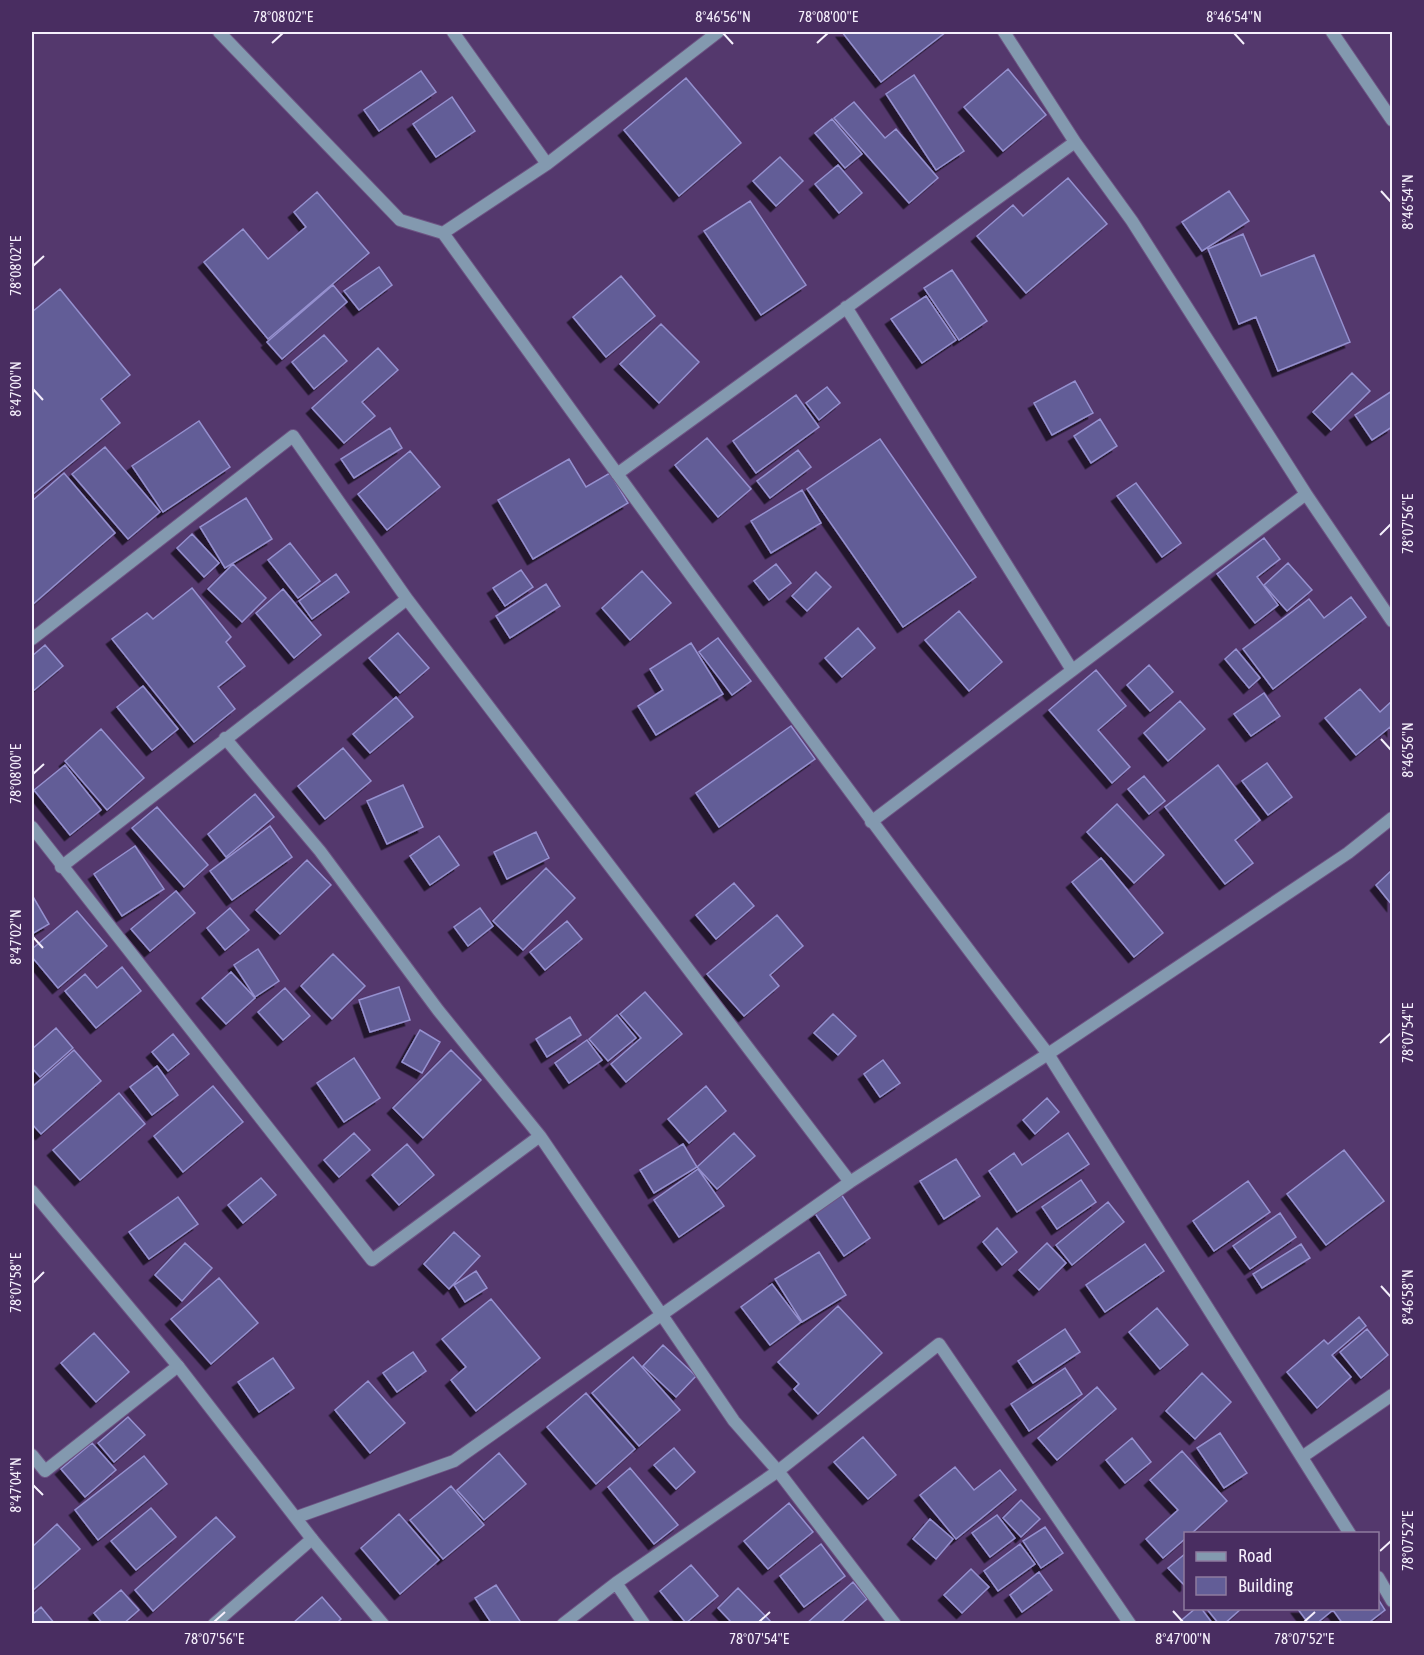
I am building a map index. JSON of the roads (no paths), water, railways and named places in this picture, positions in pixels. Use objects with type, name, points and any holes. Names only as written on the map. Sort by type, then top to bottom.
[{"type":"street","points":[[219,32],[400,220],[443,233],[871,822],[1048,1054],[1349,1532]]},
{"type":"street","points":[[453,32],[546,164]]},
{"type":"street","points":[[443,233],[546,164],[718,32]]},
{"type":"street","points":[[1004,32],[1075,142],[1131,221],[1306,494],[1392,621]]},
{"type":"street","points":[[1332,32],[1392,120]]},
{"type":"street","points":[[616,474],[1075,142]]},
{"type":"street","points":[[846,307],[1072,670]]},
{"type":"street","points":[[32,639],[293,435],[407,599],[850,1182]]},
{"type":"street","points":[[871,822],[1306,494]]},
{"type":"street","points":[[61,867],[407,599]]},
{"type":"street","points":[[225,738],[320,851],[438,1010],[540,1136],[734,1421],[778,1471],[895,1623]]},
{"type":"street","points":[[297,1517],[454,1461],[850,1182],[1048,1054],[1348,853],[1392,818]]},
{"type":"street","points":[[32,827],[61,867],[372,1260],[540,1136]]},
{"type":"street","points":[[32,1191],[178,1366],[312,1539],[383,1623]]},
{"type":"street","points":[[563,1623],[616,1583],[778,1471],[939,1344],[1130,1623]]},
{"type":"street","points":[[32,1455],[45,1472],[178,1366]]},
{"type":"street","points":[[1302,1458],[1392,1395]]},
{"type":"street","points":[[214,1623],[312,1539]]},
{"type":"street","points":[[1379,1580],[1392,1601]]},
{"type":"street","points":[[616,1583],[644,1623]]}]
